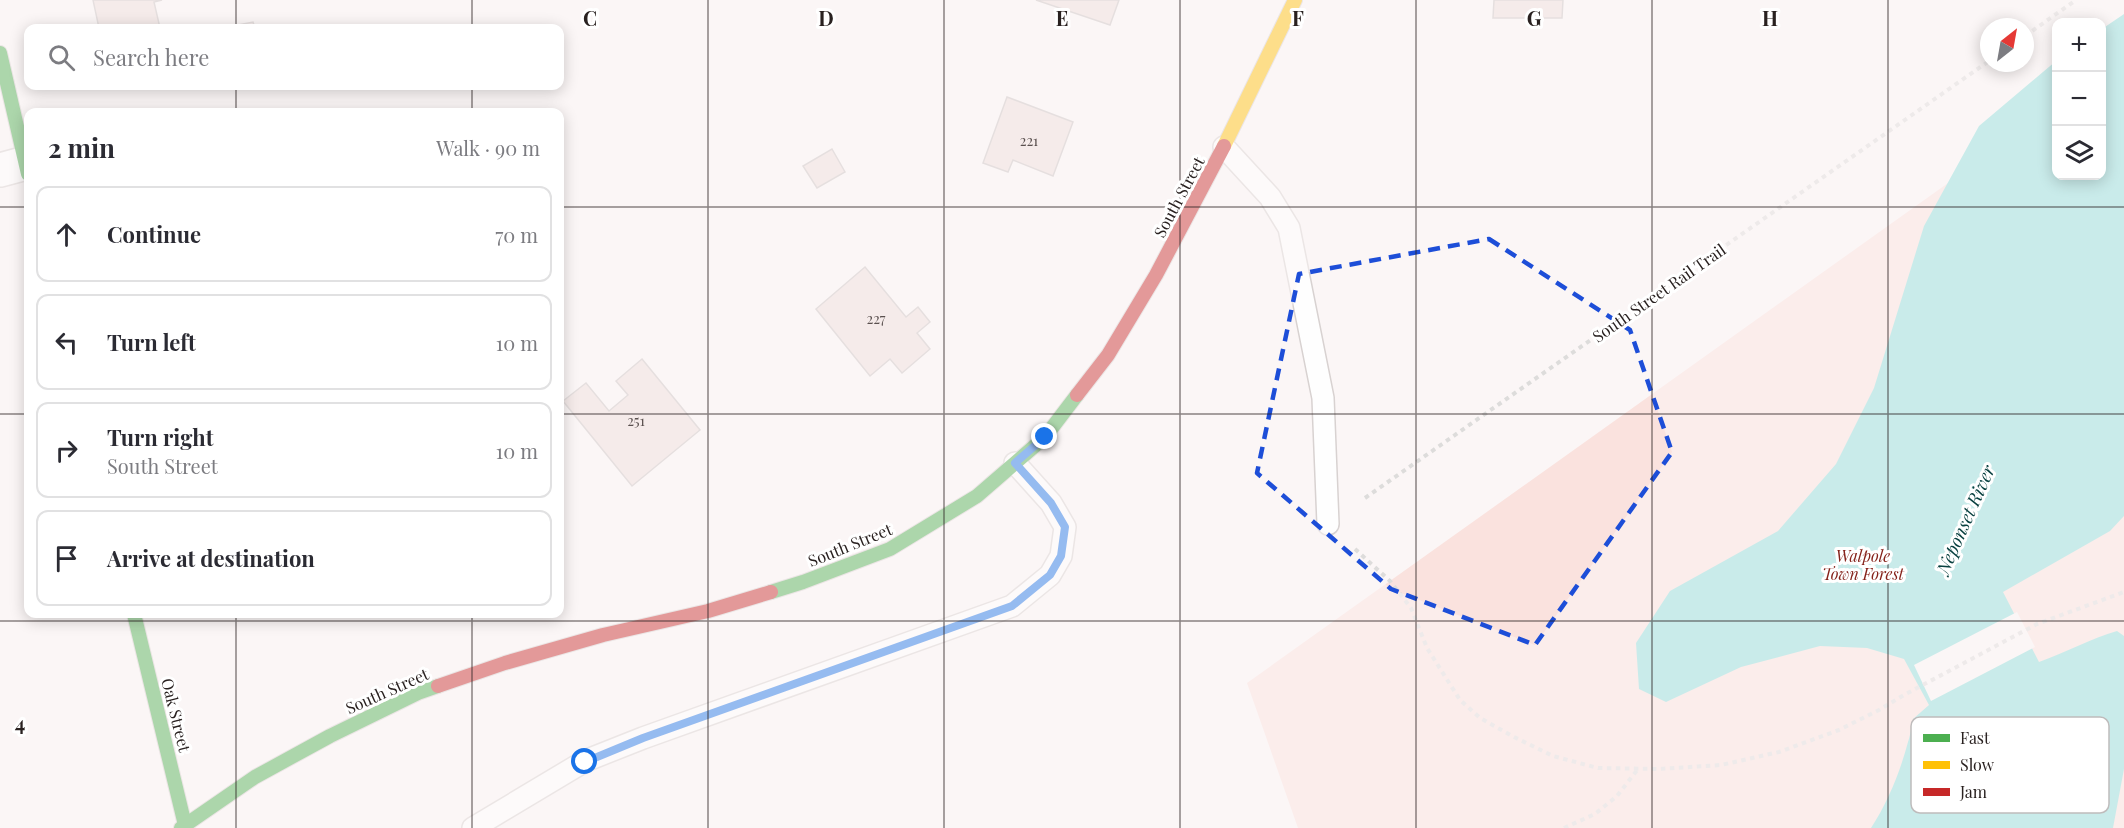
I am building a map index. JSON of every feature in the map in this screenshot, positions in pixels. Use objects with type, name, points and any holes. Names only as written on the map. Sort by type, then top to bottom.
[{"type":"street","name":"South Street","points":[[184,827],[255,777],[330,736],[418,693],[505,663],[603,635],[708,611],[803,582],[890,549],[976,496],[1045,437],[1108,355],[1156,275],[1224,147],[1294,0]]},
{"type":"street","points":[[0,53],[18,169]]},
{"type":"street","name":"Oak Street","points":[[135,618],[184,827]]},
{"type":"lane","points":[[1224,147],[1270,197],[1289,228],[1323,398],[1328,524]]},
{"type":"lane","points":[[473,828],[585,762],[623,746],[1012,606],[1050,575],[1061,556],[1065,527],[1051,503],[1015,463]]},
{"type":"path","points":[[2034,30],[2076,0]]},
{"type":"path","name":"South Street Rail Trail","points":[[1328,524],[1980,67]]},
{"type":"path","points":[[1328,524],[1390,581],[1410,608],[1427,648],[1460,700],[1480,718],[1553,756],[1598,768],[1659,769],[1721,765],[1779,752],[1839,730],[1880,710],[2037,624],[2124,592]]},
{"type":"path","points":[[1564,828],[1595,814],[1617,796],[1638,769]]},
{"type":"highlighted area","points":[[1489,239],[1630,330],[1672,452],[1535,645],[1391,589],[1257,473],[1299,274]]},
{"type":"green space","name":"Walpole Town Forest","points":[[2124,58],[2124,828],[1298,828],[1247,683],[2052,109],[2052,180],[2106,180],[2106,155]]},
{"type":"water","name":"Neponset River","points":[[2124,14],[2124,516],[2110,531],[2003,592],[2039,662],[2117,631],[2124,636],[2124,769],[2113,828],[1871,828],[1897,776],[1911,729],[1911,813],[2109,813],[2109,717],[1915,717],[1929,705],[1904,659],[1867,648],[1820,646],[1741,667],[1666,702],[1639,689],[1636,643],[1670,591],[1778,531],[1836,464],[1874,388],[1924,226],[1979,126],[2052,64],[2052,180],[2106,180],[2106,26]]},
{"type":"pier","points":[[2017,612],[2035,647],[1931,701],[1914,665]]},
{"type":"building","points":[[93,0],[162,0],[154,2],[159,24],[98,24]]},
{"type":"building","points":[[1036,0],[1119,0],[1110,25]]},
{"type":"building","points":[[1494,0],[1563,0],[1562,18],[1493,18]]},
{"type":"building","points":[[1007,97],[1073,122],[1053,176],[1013,160],[1008,172],[983,163]]},
{"type":"building","points":[[832,149],[845,172],[817,188],[803,166]]},
{"type":"building","points":[[865,267],[906,317],[918,307],[930,322],[917,333],[930,349],[902,373],[890,359],[870,376],[816,309]]},
{"type":"building","points":[[642,359],[700,430],[632,486],[564,402],[586,383],[609,411],[628,395],[616,381]]},
{"type":"traffic: fast","points":[[0,53],[24,157]]},
{"type":"traffic: fast","points":[[771,592],[890,549],[977,496],[1045,437],[1077,395]]},
{"type":"traffic: fast","points":[[135,618],[185,825]]},
{"type":"traffic: fast","points":[[181,828],[255,777],[330,736],[418,693],[438,686]]},
{"type":"traffic: slow","points":[[1224,146],[1295,0]]},
{"type":"traffic: jam","points":[[1077,395],[1108,355],[1156,275],[1224,146]]},
{"type":"traffic: jam","points":[[438,686],[505,663],[603,635],[708,611],[771,592]]},
{"type":"route","points":[[585,762],[643,738],[1012,606],[1050,575],[1061,556],[1065,527],[1051,503],[1015,463],[1045,437]]}]
